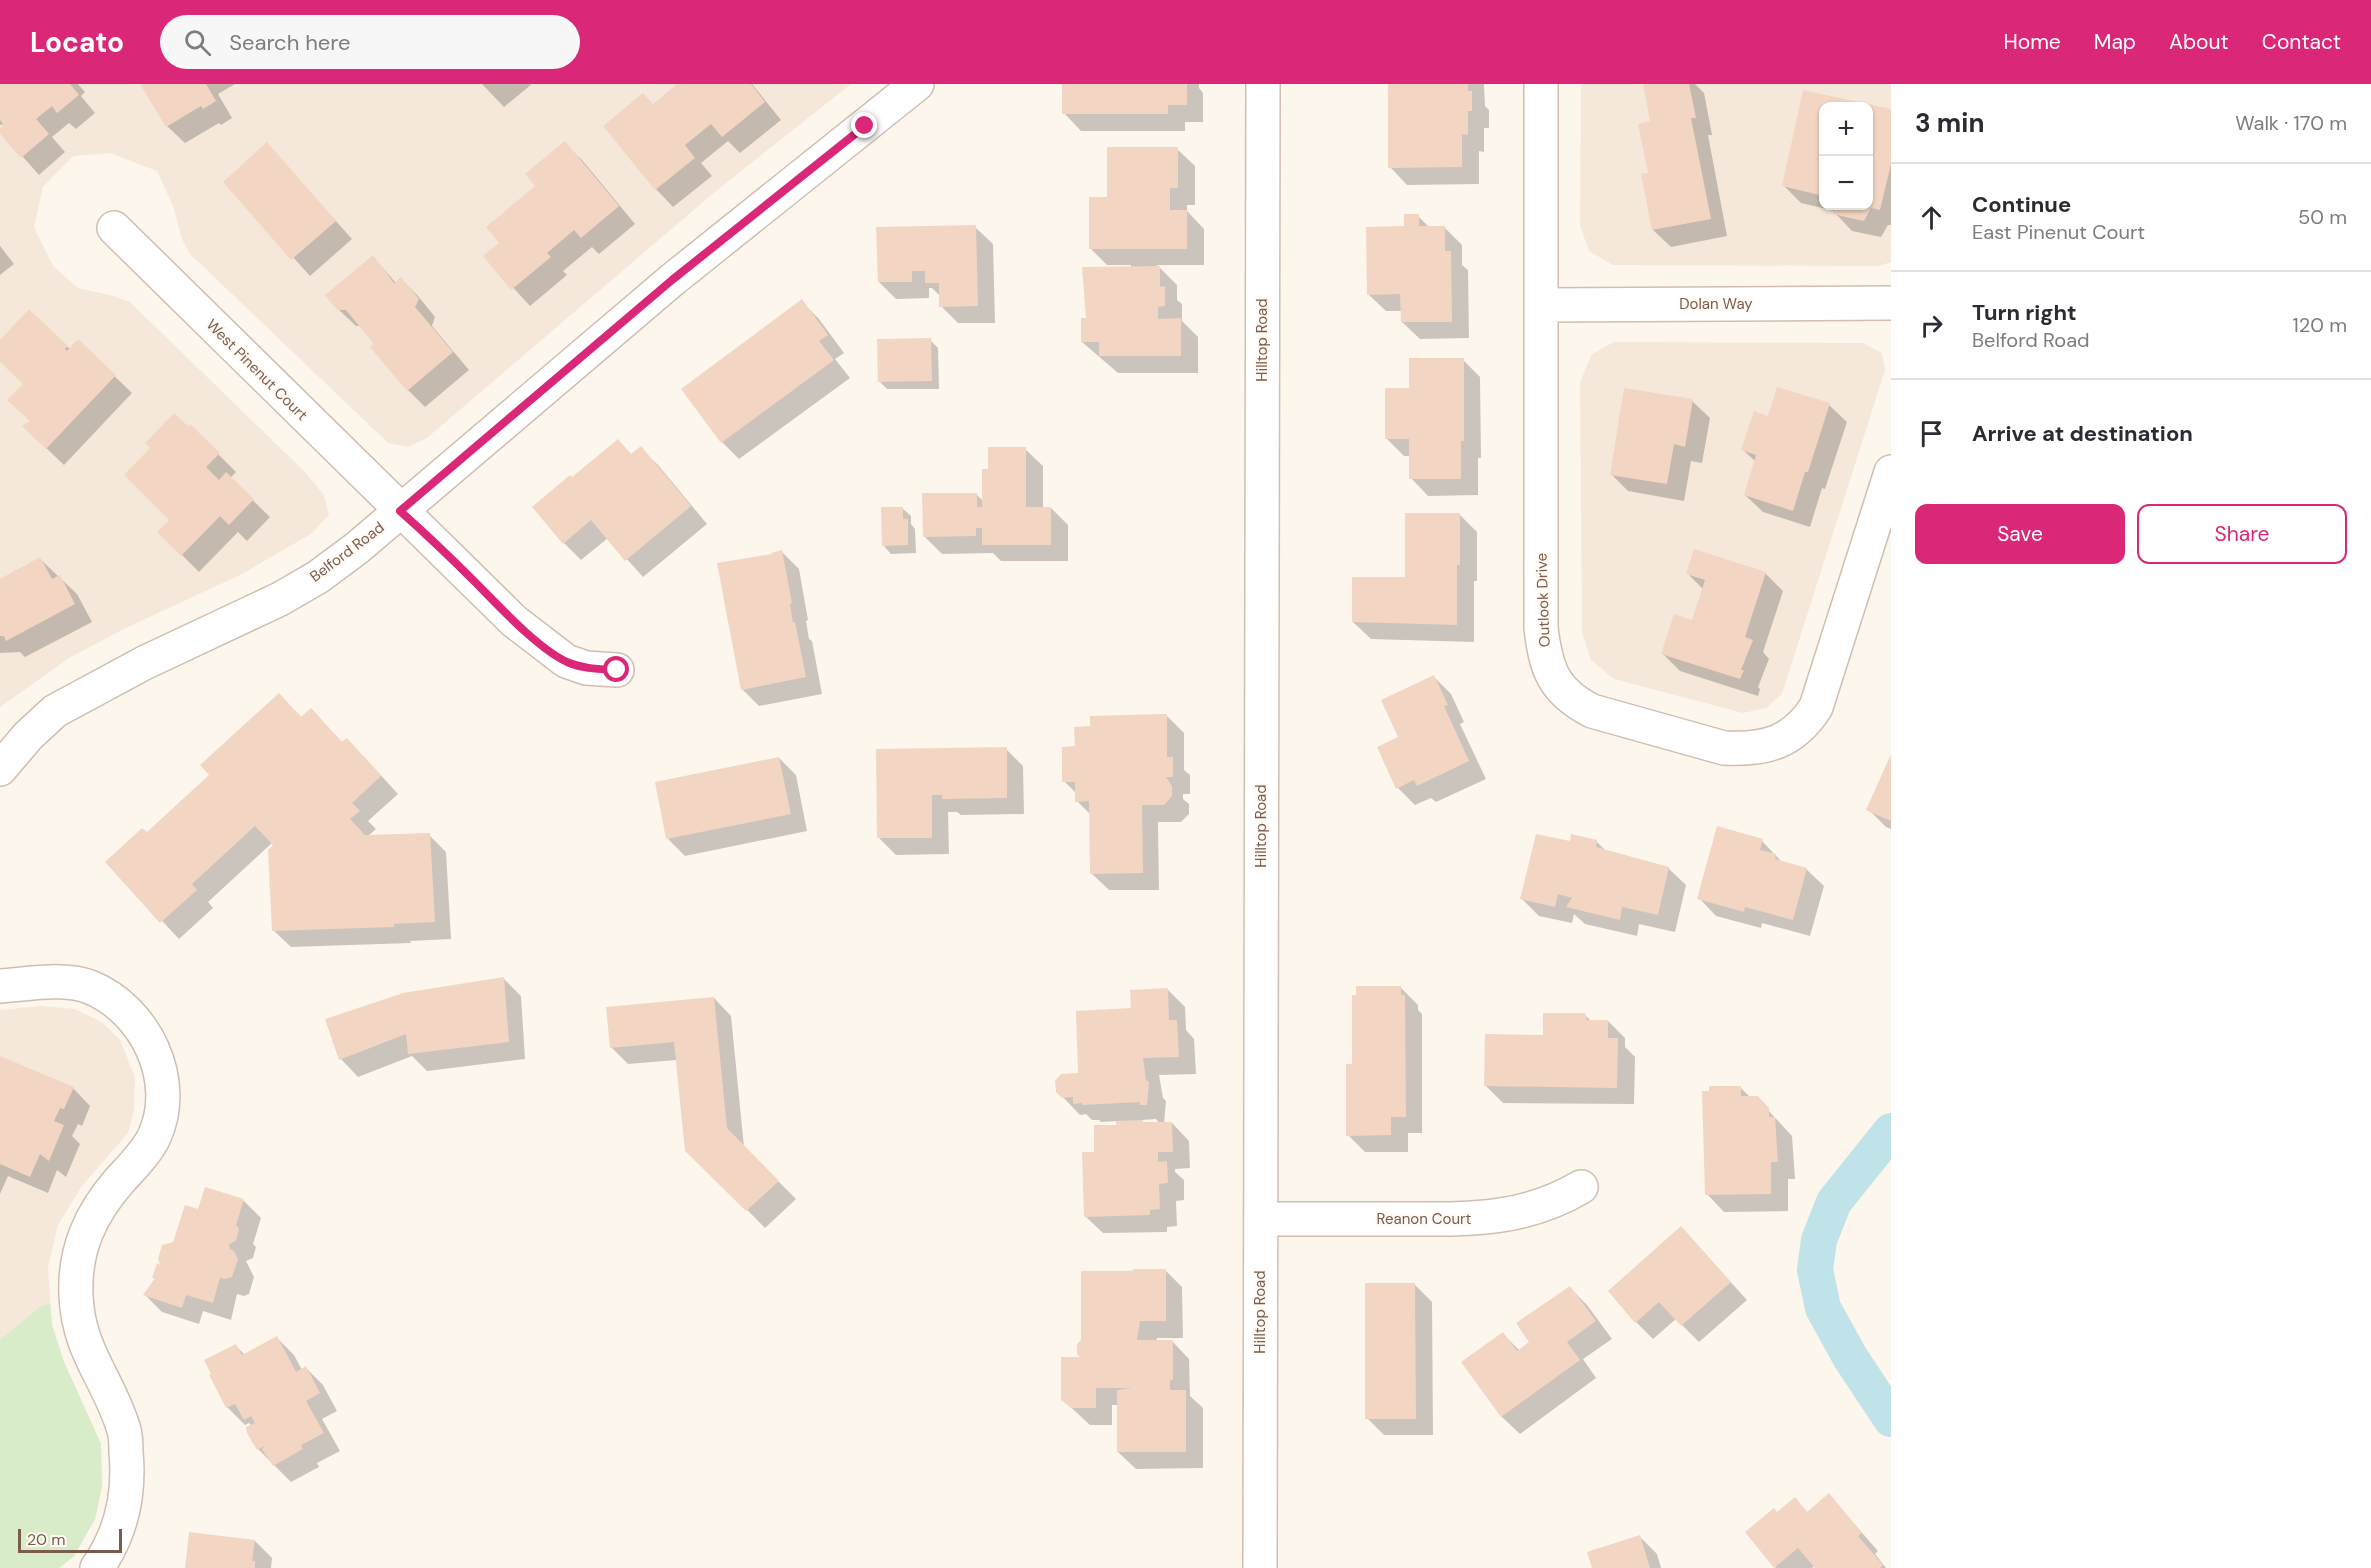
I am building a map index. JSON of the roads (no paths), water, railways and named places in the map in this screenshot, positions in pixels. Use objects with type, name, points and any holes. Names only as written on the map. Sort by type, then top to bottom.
[{"type":"street","name":"Belford Road","points":[[0,769],[28,736],[55,711],[144,663],[280,599],[318,577],[357,548],[672,280],[917,84]]},
{"type":"street","name":"Hilltop Road","points":[[1260,1568],[1263,84]]},
{"type":"street","name":"Outlook Drive","points":[[1541,84],[1541,627],[1550,673],[1562,691],[1579,705],[1592,711],[1725,748],[1746,749],[1770,745],[1790,735],[1805,723],[1816,707],[1891,472]]},
{"type":"street","name":"West Pinenut Court","points":[[114,228],[514,621],[566,661],[586,668],[617,670]]},
{"type":"street","name":"Dolan Way","points":[[1541,305],[1891,303]]},
{"type":"street","points":[[0,986],[61,982],[89,987],[116,1001],[136,1021],[154,1052],[163,1082],[162,1113],[153,1139],[104,1198],[86,1229],[78,1256],[75,1293],[78,1323],[86,1349],[124,1431],[128,1469],[123,1513],[110,1551],[97,1568]]},
{"type":"street","name":"Reanon Court","points":[[1261,1220],[1478,1219],[1530,1210],[1559,1200],[1581,1187]]},
{"type":"waterway","points":[[1891,1131],[1834,1202],[1819,1240],[1815,1270],[1823,1308],[1850,1357],[1891,1419]]}]
